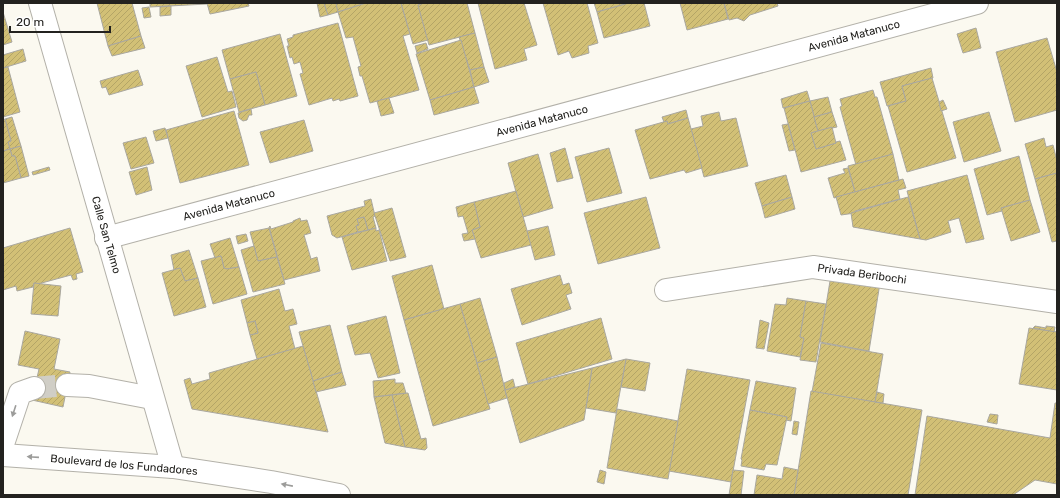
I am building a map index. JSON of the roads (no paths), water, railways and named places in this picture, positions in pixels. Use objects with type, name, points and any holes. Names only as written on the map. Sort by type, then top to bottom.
[{"type":"street","name":"Calle San Telmo","points":[[40,3],[106,238],[173,467]]},
{"type":"street","name":"Avenida Matanuco","points":[[106,238],[977,3]]},
{"type":"street","name":"Privada Beribochi","points":[[666,290],[813,267],[1057,302]]},
{"type":"street","points":[[67,385],[89,386],[152,398]]},
{"type":"street","points":[[3,444],[20,393],[34,388]]},
{"type":"street","name":"Boulevard de los Fundadores","points":[[3,455],[173,467],[271,482],[339,495]]},
{"type":"tunnel","points":[[34,388],[67,385]]}]
